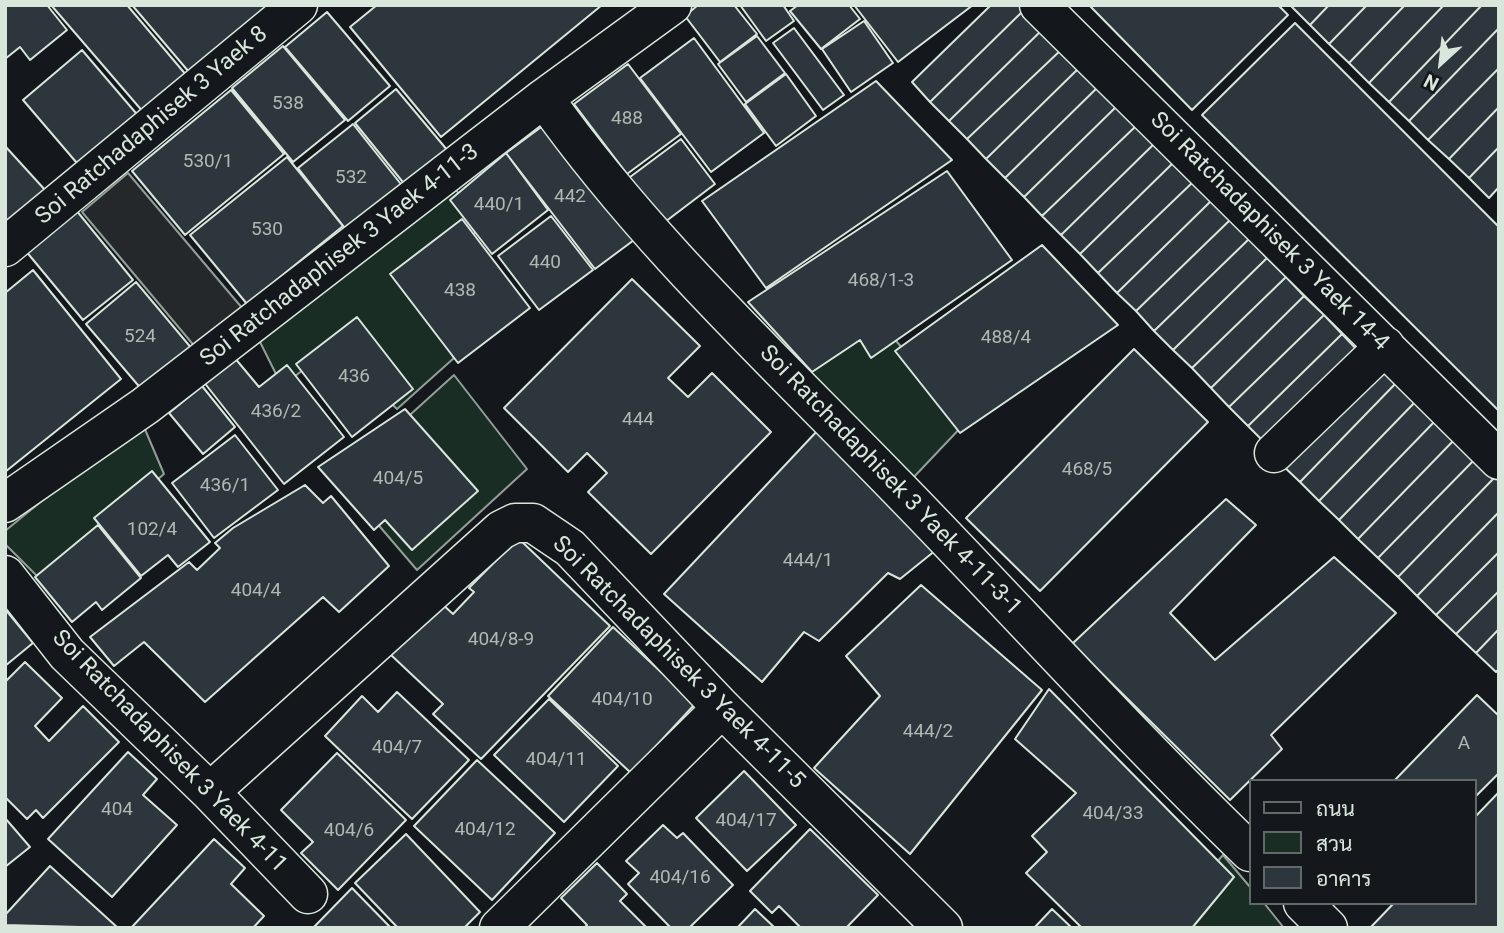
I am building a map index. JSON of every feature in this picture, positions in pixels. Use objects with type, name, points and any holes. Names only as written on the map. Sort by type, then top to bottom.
[{"type":"street","name":"Soi Ratchadaphisek 3 Yaek 8","points":[[5,247],[298,5]]},
{"type":"street","name":"Soi Ratchadaphisek 3 Yaek 4-11-3","points":[[5,503],[145,406],[544,98],[672,5]]},
{"type":"street","name":"Soi Ratchadaphisek 3 Yaek 14-4","points":[[1039,5],[1499,460]]},
{"type":"street","name":"Soi Ratchadaphisek 3 Yaek 4-11-3-1","points":[[544,98],[583,152],[658,242],[958,549],[1164,769],[1248,850]]},
{"type":"street","points":[[1274,453],[1385,346]]},
{"type":"street","name":"Soi Ratchadaphisek 3 Yaek 4-11-5","points":[[210,792],[501,530],[515,523],[533,523],[570,548],[933,924]]},
{"type":"street","name":"Soi Ratchadaphisek 3 Yaek 4-11","points":[[5,575],[67,654],[210,792],[308,894]]},
{"type":"street","points":[[499,928],[722,708]]},
{"type":"street","points":[[1305,905],[1328,928]]},
{"type":"green space","points":[[456,190],[484,226],[408,284],[454,358],[397,409],[332,348],[282,386],[255,332]]},
{"type":"green space","points":[[866,305],[965,423],[912,479],[792,362]]},
{"type":"green space","points":[[454,375],[527,469],[417,570],[363,507],[401,423]]},
{"type":"green space","points":[[141,420],[164,474],[41,580],[5,544],[5,531]]},
{"type":"green space","points":[[1223,855],[1248,885],[1248,905],[1266,905],[1284,928],[1159,928]]},
{"type":"shaded area","points":[[128,173],[243,309],[196,348],[82,212]]},
{"type":"building","points":[[5,5],[47,5],[67,30],[30,60],[20,47],[5,59]]},
{"type":"building","points":[[51,5],[127,5],[187,76],[144,113]]},
{"type":"building","points":[[132,5],[268,5],[189,72]]},
{"type":"building","points":[[377,5],[602,5],[441,137],[350,27]]},
{"type":"building","points":[[698,5],[734,5],[757,34],[720,62],[685,16]]},
{"type":"building","points":[[740,5],[783,5],[794,21],[766,41]]},
{"type":"building","points":[[798,5],[849,5],[860,19],[821,49],[790,11]]},
{"type":"building","points":[[854,5],[973,5],[898,62]]},
{"type":"building","points":[[991,5],[1020,5],[1024,10],[930,102],[912,82]]},
{"type":"building","points":[[1089,5],[1278,5],[1288,15],[1192,110]]},
{"type":"building","points":[[1290,5],[1329,5],[1310,25]]},
{"type":"building","points":[[1329,5],[1367,5],[1329,44],[1310,25]]},
{"type":"building","points":[[1367,5],[1405,5],[1349,63],[1329,44]]},
{"type":"building","points":[[1405,5],[1444,5],[1369,83],[1349,63]]},
{"type":"building","points":[[1444,5],[1482,5],[1389,102],[1369,83]]},
{"type":"building","points":[[1482,5],[1499,5],[1499,28],[1409,121],[1389,102]]},
{"type":"building","points":[[1024,10],[1043,29],[949,121],[930,102]]},
{"type":"building","points":[[327,12],[390,86],[348,121],[285,47]]},
{"type":"building","points":[[864,21],[893,63],[851,92],[822,49]]},
{"type":"building","points":[[1295,23],[1499,227],[1499,411],[1202,115]]},
{"type":"building","points":[[794,28],[844,95],[823,110],[773,43]]},
{"type":"building","points":[[1499,28],[1499,68],[1428,140],[1409,121]]},
{"type":"building","points":[[1043,29],[1062,49],[967,139],[949,121]]},
{"type":"building","points":[[757,36],[785,73],[746,102],[718,64]]},
{"type":"building","points":[[694,38],[764,133],[711,172],[640,78]]},
{"type":"building","points":[[283,46],[345,120],[293,162],[232,88]]},
{"type":"building","points":[[1062,49],[1080,67],[986,159],[967,139]]},
{"type":"building","points":[[82,50],[141,119],[82,169],[23,100]]},
{"type":"building","points":[[628,64],[681,134],[627,174],[574,104]]},
{"type":"building","points":[[1080,67],[1099,86],[1005,178],[986,159]]},
{"type":"building","points":[[1499,68],[1499,107],[1449,159],[1428,140]]},
{"type":"building","points":[[786,74],[816,116],[776,146],[745,104]]},
{"type":"building","points":[[876,81],[952,160],[766,288],[702,201]]},
{"type":"building","points":[[1099,86],[1118,105],[1024,197],[1005,178]]},
{"type":"building","points":[[396,89],[448,151],[406,186],[355,123]]},
{"type":"building","points":[[231,90],[284,154],[185,235],[132,171]]},
{"type":"building","points":[[1118,105],[1137,125],[1042,216],[1024,197]]},
{"type":"building","points":[[1499,107],[1499,147],[1469,178],[1449,159]]},
{"type":"building","points":[[353,124],[404,188],[348,232],[298,168]]},
{"type":"building","points":[[544,125],[634,240],[595,269],[506,153]]},
{"type":"building","points":[[1137,125],[1155,143],[1061,235],[1042,216]]},
{"type":"building","points":[[681,139],[715,184],[661,225],[626,180]]},
{"type":"building","points":[[1155,143],[1174,162],[1080,254],[1061,235]]},
{"type":"building","points":[[5,146],[46,191],[5,227]]},
{"type":"building","points":[[1499,147],[1499,187],[1489,198],[1469,178]]},
{"type":"building","points":[[506,153],[548,210],[492,254],[450,200]]},
{"type":"building","points":[[287,157],[343,226],[247,304],[190,235]]},
{"type":"building","points":[[1174,162],[1193,182],[1098,273],[1080,254]]},
{"type":"building","points":[[947,171],[1012,260],[871,358],[860,340],[812,372],[748,302]]},
{"type":"building","points":[[1193,182],[1211,201],[1117,293],[1098,273]]},
{"type":"building","points":[[1211,201],[1230,220],[1136,311],[1117,293]]},
{"type":"building","points":[[76,210],[133,280],[83,320],[25,250]]},
{"type":"building","points":[[551,216],[593,270],[539,310],[498,256]]},
{"type":"building","points":[[462,219],[530,308],[458,363],[390,274]]},
{"type":"building","points":[[1230,220],[1249,239],[1154,331],[1136,311]]},
{"type":"building","points":[[1249,239],[1267,258],[1173,350],[1154,331]]},
{"type":"building","points":[[1042,245],[1118,325],[960,433],[895,351]]},
{"type":"building","points":[[1267,258],[1286,277],[1192,368],[1173,350]]},
{"type":"building","points":[[33,270],[121,379],[5,472],[5,293]]},
{"type":"building","points":[[1286,277],[1304,296],[1211,388],[1192,368]]},
{"type":"building","points":[[632,279],[700,346],[668,378],[688,397],[712,373],[771,432],[651,554],[588,492],[607,473],[587,453],[568,472],[504,408]]},
{"type":"building","points":[[136,282],[193,350],[143,391],[86,324]]},
{"type":"building","points":[[1304,296],[1324,315],[1229,407],[1211,388]]},
{"type":"building","points":[[1324,315],[1342,334],[1248,426],[1229,407]]},
{"type":"building","points":[[357,317],[413,389],[352,437],[296,364]]},
{"type":"building","points":[[1342,334],[1361,354],[1267,445],[1248,426]]},
{"type":"building","points":[[1134,349],[1208,422],[1040,591],[966,518]]},
{"type":"building","points":[[234,357],[259,387],[287,365],[344,437],[284,484],[203,381]]},
{"type":"building","points":[[1379,362],[1398,381],[1300,482],[1280,463]]},
{"type":"building","points":[[1398,381],[1417,400],[1319,501],[1300,482]]},
{"type":"building","points":[[202,386],[235,427],[203,454],[169,413]]},
{"type":"building","points":[[1417,400],[1437,419],[1339,520],[1319,501]]},
{"type":"building","points":[[405,409],[478,491],[412,550],[385,520],[374,530],[318,467]]},
{"type":"building","points":[[1437,419],[1456,438],[1358,539],[1339,520]]},
{"type":"building","points":[[818,430],[936,550],[900,579],[888,573],[819,641],[804,632],[762,682],[664,594]]},
{"type":"building","points":[[235,435],[278,490],[214,538],[172,483]]},
{"type":"building","points":[[1456,438],[1477,457],[1378,558],[1358,539]]},
{"type":"building","points":[[1477,457],[1496,476],[1398,577],[1378,558]]},
{"type":"building","points":[[152,471],[210,542],[178,567],[168,555],[141,576],[94,518]]},
{"type":"building","points":[[1496,476],[1499,479],[1499,512],[1417,596],[1398,577]]},
{"type":"building","points":[[305,485],[323,503],[331,496],[389,566],[339,612],[323,597],[205,702],[144,642],[114,666],[90,637],[189,562],[197,570],[220,548],[215,543],[233,528]]},
{"type":"building","points":[[1226,499],[1256,525],[1170,613],[1215,660],[1334,557],[1396,613],[1271,735],[1282,749],[1251,779],[1248,779],[1248,782],[1230,800],[1072,644]]},
{"type":"building","points":[[1499,512],[1499,552],[1436,615],[1417,596]]},
{"type":"building","points":[[98,525],[141,578],[102,610],[96,602],[72,622],[35,577]]},
{"type":"building","points":[[518,538],[610,626],[481,759],[433,714],[443,704],[391,655],[441,603],[453,614],[474,592],[469,588]]},
{"type":"building","points":[[1499,552],[1499,591],[1456,634],[1436,615]]},
{"type":"building","points":[[921,585],[1042,690],[910,854],[814,768],[880,696],[846,656]]},
{"type":"building","points":[[1499,591],[1499,629],[1476,653],[1456,634]]},
{"type":"building","points":[[5,609],[33,643],[5,666]]},
{"type":"building","points":[[613,627],[695,704],[631,773],[548,696]]},
{"type":"building","points":[[1499,629],[1499,669],[1496,672],[1476,653]]},
{"type":"building","points":[[25,662],[62,698],[35,726],[49,741],[83,706],[119,742],[43,818],[36,810],[27,819],[5,797],[5,682]]},
{"type":"building","points":[[1049,689],[1234,877],[1192,928],[1082,928],[1026,873],[1047,852],[1032,836],[1076,793],[1015,739]]},
{"type":"building","points":[[397,692],[469,760],[412,819],[325,736],[362,696],[378,712]]},
{"type":"building","points":[[1477,695],[1499,716],[1499,773],[1476,796],[1476,779],[1396,779]]},
{"type":"building","points":[[549,699],[618,766],[564,822],[494,755]]},
{"type":"building","points":[[128,752],[157,779],[143,795],[177,825],[112,897],[48,839]]},
{"type":"building","points":[[337,753],[406,820],[338,890],[301,853],[313,842],[281,810]]},
{"type":"building","points":[[477,760],[555,833],[492,900],[414,826]]},
{"type":"building","points":[[744,771],[796,825],[747,871],[696,818]]},
{"type":"building","points":[[1499,792],[1499,928],[1370,928],[1392,905],[1476,905],[1476,816]]},
{"type":"building","points":[[5,818],[30,847],[5,867]]},
{"type":"building","points":[[663,825],[677,838],[683,833],[733,885],[689,928],[671,928],[628,884],[639,873],[626,861]]},
{"type":"building","points":[[810,829],[878,895],[846,928],[801,928],[779,906],[772,913],[750,891]]},
{"type":"building","points":[[406,834],[480,912],[464,928],[398,928],[355,883]]},
{"type":"building","points":[[214,839],[245,868],[231,884],[264,916],[253,928],[131,928]]},
{"type":"building","points":[[597,863],[627,894],[620,901],[647,928],[584,928],[587,925],[561,898]]},
{"type":"building","points":[[50,866],[118,928],[5,925],[5,915]]},
{"type":"building","points":[[352,888],[391,928],[313,928]]},
{"type":"building","points":[[755,909],[775,928],[737,928]]},
{"type":"building","points":[[1052,909],[1072,928],[1034,928]]}]
